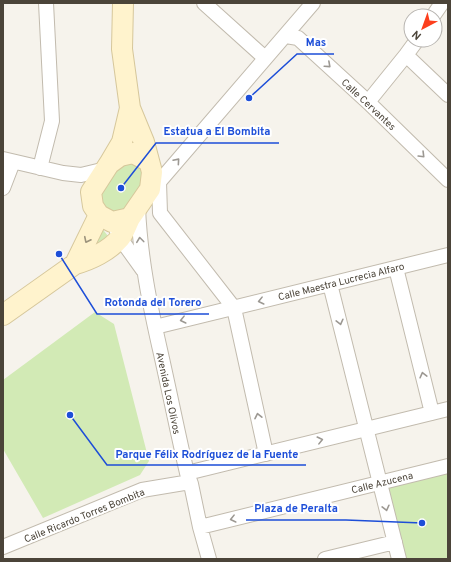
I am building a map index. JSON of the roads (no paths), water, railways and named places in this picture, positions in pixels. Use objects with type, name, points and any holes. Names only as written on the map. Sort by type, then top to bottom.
[{"type":"street","points":[[40,168],[52,121],[46,3]]},
{"type":"street","points":[[123,3],[122,49],[130,108],[144,142],[155,185],[160,213],[234,308],[266,454]]},
{"type":"street","points":[[204,3],[265,58]]},
{"type":"street","points":[[3,315],[75,264],[155,185],[265,58],[286,36],[313,3]]},
{"type":"street","name":"Calle Cervantes","points":[[286,36],[298,38],[368,102],[448,180]]},
{"type":"street","points":[[368,102],[411,48]]},
{"type":"street","points":[[406,55],[448,95]]},
{"type":"street","points":[[90,192],[108,167],[122,142],[130,108]]},
{"type":"street","points":[[3,188],[8,160],[63,174],[81,175],[108,167],[120,156],[133,153],[148,161]]},
{"type":"street","points":[[63,174],[90,192],[93,206],[120,220]]},
{"type":"street","points":[[75,264],[88,260],[108,248],[120,220]]},
{"type":"street","name":"Avenida Los Olivos","points":[[120,220],[144,272]]},
{"type":"street","name":"Avenida Los Olivos","points":[[120,220],[138,229],[144,272],[155,327],[200,527],[209,559]]},
{"type":"street","name":"Calle Maestra Lucrecia Alfaro","points":[[155,327],[448,255]]},
{"type":"street","points":[[396,268],[432,413]]},
{"type":"street","points":[[330,284],[399,559]]},
{"type":"street","name":"Calle Ricardo Torres Bombita","points":[[3,547],[142,490],[189,478],[266,454],[448,409]]},
{"type":"street","name":"Calle Azucena","points":[[200,527],[448,466]]},
{"type":"street","points":[[325,559],[395,542]]},
{"type":"place","name":"Mas","points":[[249,98]]},
{"type":"place","name":"Estatua a El Bombita","points":[[121,188]]},
{"type":"place","name":"Rotonda del Torero","points":[[59,254]]},
{"type":"place","name":"Parque Félix Rodríguez de la Fuente","points":[[70,415]]},
{"type":"place","name":"Plaza de Peralta","points":[[422,523]]}]
